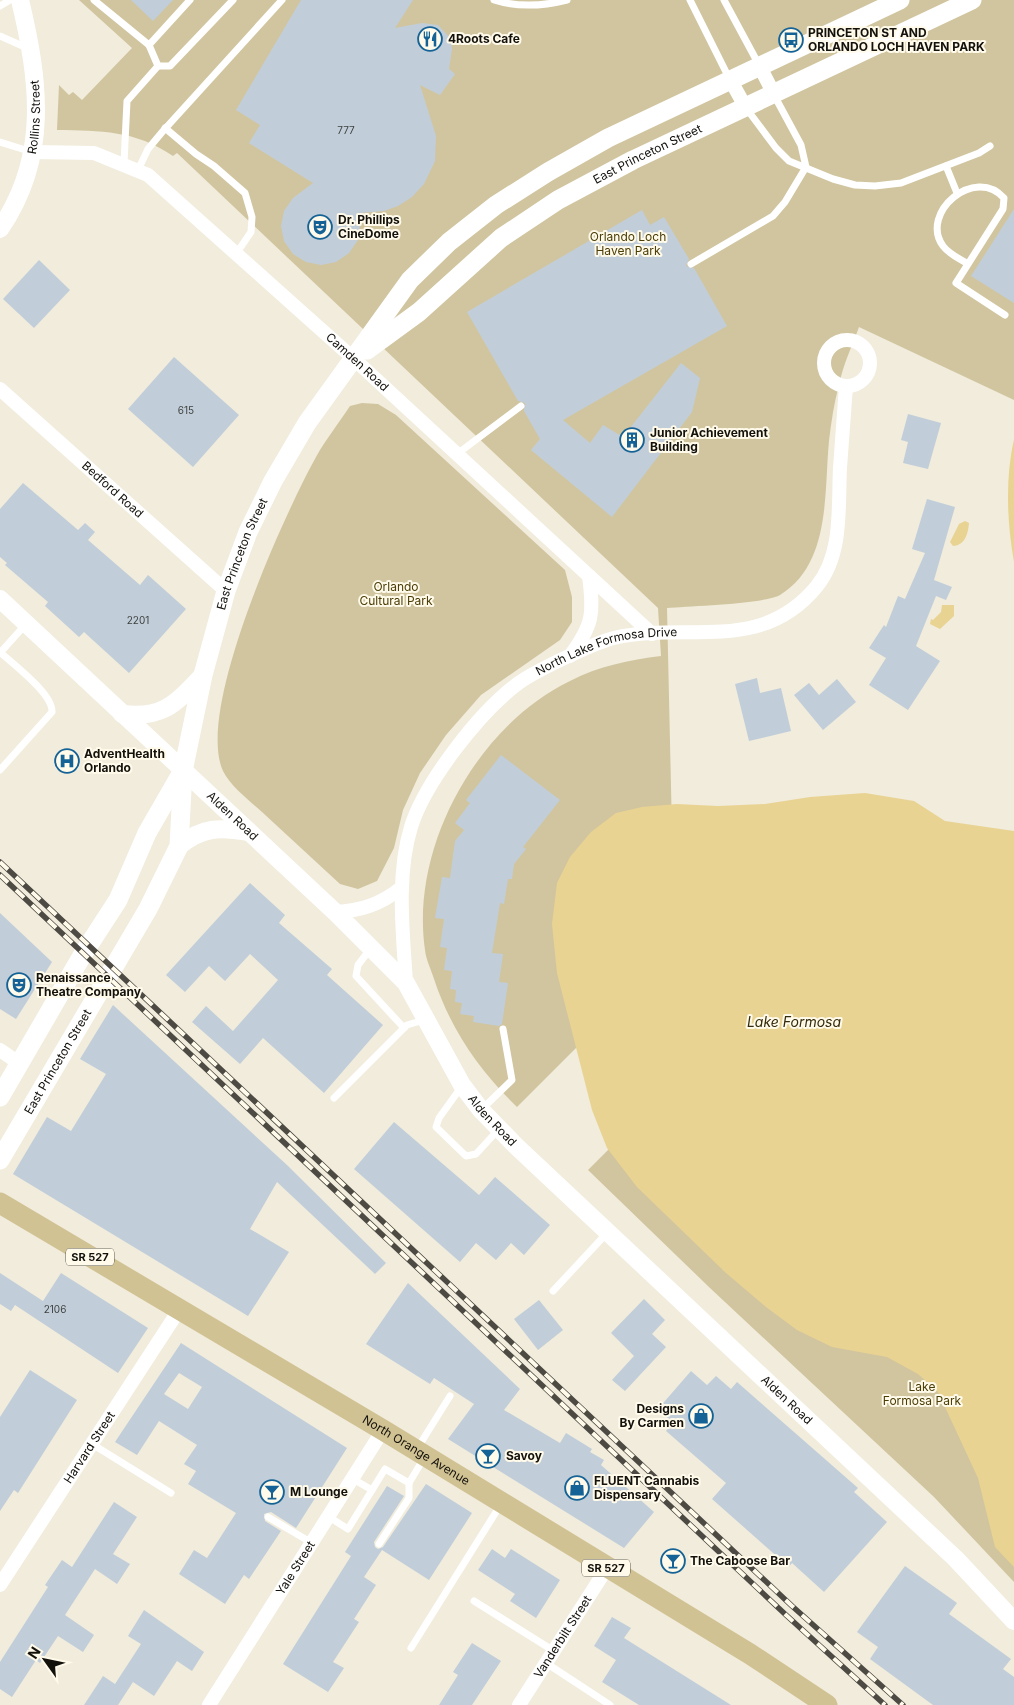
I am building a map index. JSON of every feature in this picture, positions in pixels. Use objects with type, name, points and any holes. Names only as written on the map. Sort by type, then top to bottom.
[{"type":"main road","name":"East Princeton Street","points":[[0,1160],[148,909],[179,846],[183,771],[203,675],[226,591],[248,532],[273,481],[307,423],[410,280],[449,242],[496,205],[548,172],[608,138],[900,0]]},
{"type":"main road","name":"East Princeton Street","points":[[354,359],[419,312],[501,238],[558,200],[633,160],[972,0]]},
{"type":"main road","name":"East Princeton Street","points":[[0,1097],[83,954],[118,900],[148,834],[183,771]]},
{"type":"main road","name":"North Orange Avenue","points":[[0,1203],[384,1430],[750,1654],[827,1705]]},
{"type":"street","name":"Rollins Street","points":[[0,229],[22,187],[32,152],[38,110],[36,76],[20,0]]},
{"type":"street","points":[[760,67],[774,94]]},
{"type":"street","points":[[730,81],[746,108]]},
{"type":"street","name":"Camden Road","points":[[32,152],[94,153],[148,175],[354,359],[652,634]]},
{"type":"street","name":"North Lake Formosa Drive","points":[[406,983],[401,888],[411,827],[427,794],[447,762],[477,721],[517,684],[569,657],[614,638],[652,634],[718,633],[770,624],[795,609],[818,585],[830,563],[838,531],[846,386]]},
{"type":"street","name":"Bedford Road","points":[[0,389],[226,591]]},
{"type":"street","points":[[569,657],[586,634],[591,619],[589,576]]},
{"type":"street","name":"Alden Road","points":[[0,599],[335,912],[406,983],[462,1085],[481,1110],[499,1129],[956,1559],[1014,1621]]},
{"type":"street","points":[[122,714],[138,716],[156,714],[174,705],[203,675]]},
{"type":"street","points":[[179,846],[192,836],[204,831],[227,828],[248,832]]},
{"type":"street","points":[[335,912],[352,911],[372,906],[387,899],[401,888]]},
{"type":"street","points":[[0,1050],[20,1064]]},
{"type":"street","name":"Harvard Street","points":[[0,1585],[179,1310]]},
{"type":"street","name":"Yale Street","points":[[209,1705],[384,1430]]},
{"type":"street","name":"Vanderbilt Street","points":[[519,1705],[607,1568]]},
{"type":"lane","points":[[0,6],[10,0]]},
{"type":"lane","points":[[94,0],[149,46],[158,66]]},
{"type":"lane","points":[[149,46],[190,0]]},
{"type":"lane","points":[[124,164],[127,102],[158,66],[170,66],[233,0]]},
{"type":"lane","points":[[138,170],[148,148],[282,0]]},
{"type":"lane","points":[[494,0],[521,6],[546,6],[567,0]]},
{"type":"lane","points":[[690,0],[730,81]]},
{"type":"lane","points":[[724,0],[760,67]]},
{"type":"lane","points":[[0,36],[31,50]]},
{"type":"lane","points":[[691,264],[773,216],[785,202],[806,167],[801,145],[774,94]]},
{"type":"lane","points":[[746,108],[776,148],[789,161],[833,179],[855,185],[875,186],[901,183],[979,153],[990,146]]},
{"type":"lane","points":[[165,128],[245,193],[252,217],[251,232],[236,254]]},
{"type":"lane","points":[[0,142],[32,152]]},
{"type":"lane","points":[[946,166],[957,193]]},
{"type":"lane","points":[[968,264],[943,246],[938,231],[943,208],[957,193],[966,190],[994,190],[1004,198],[1003,209],[956,283],[1005,315]]},
{"type":"lane","points":[[457,454],[521,406]]},
{"type":"lane","points":[[0,770],[52,712],[52,708],[42,691],[0,652],[26,624]]},
{"type":"lane","points":[[371,948],[358,964],[356,976],[404,1028]]},
{"type":"lane","points":[[334,1098],[404,1028],[425,1019]]},
{"type":"lane","points":[[481,1110],[512,1080],[503,1029]]},
{"type":"lane","points":[[462,1085],[439,1118],[436,1127],[466,1156],[476,1154],[499,1129]]},
{"type":"lane","points":[[553,1291],[608,1232]]},
{"type":"lane","points":[[379,1544],[409,1498],[409,1483],[420,1453],[450,1396]]},
{"type":"lane","points":[[92,1444],[171,1493]]},
{"type":"lane","points":[[329,1517],[348,1529],[385,1469],[409,1483]]},
{"type":"lane","points":[[353,1478],[372,1490]]},
{"type":"lane","points":[[411,1648],[501,1503]]},
{"type":"lane","points":[[268,1517],[312,1544]]},
{"type":"lane","points":[[474,1601],[554,1651]]},
{"type":"lane","points":[[546,1663],[610,1705]]},
{"type":"green space","name":"Orlando Loch Haven Park","points":[[79,0],[1014,0],[1014,400],[859,327],[843,370],[832,420],[822,526],[817,546],[797,582],[780,595],[759,601],[667,608],[672,831],[598,1026],[517,1107],[490,1079],[458,1032],[441,998],[427,961],[423,911],[428,871],[440,831],[457,794],[479,759],[506,728],[536,701],[570,681],[614,664],[661,656],[658,608],[177,153],[173,156],[145,141],[117,134],[57,130],[59,85],[69,95],[73,92],[82,100],[132,48]]},
{"type":"green space","name":"Orlando Cultural Park","points":[[362,403],[378,404],[396,415],[565,570],[572,597],[572,622],[560,640],[481,695],[446,735],[420,773],[403,810],[394,848],[377,881],[358,889],[340,884],[235,788],[223,771],[218,742],[221,704],[232,660],[265,566],[284,522],[320,450],[350,406]]},
{"type":"green space","name":"Lake Formosa Park","points":[[642,1116],[1014,1406],[1014,1582],[934,1497],[710,1288],[588,1170]]},
{"type":"water","points":[[1014,439],[1014,562],[1010,532],[1008,485]]},
{"type":"water","points":[[965,521],[969,523],[965,538],[960,544],[953,546],[950,542],[959,524]]},
{"type":"water","points":[[942,605],[954,605],[954,616],[940,629],[930,624],[931,619],[933,620],[941,612]]},
{"type":"water","name":"Lake Formosa","points":[[865,793],[914,801],[945,821],[1014,831],[1014,1567],[995,1547],[978,1478],[938,1392],[918,1374],[887,1357],[832,1347],[797,1330],[726,1273],[637,1187],[607,1148],[592,1110],[557,973],[552,924],[557,883],[570,857],[591,832],[616,813],[642,807],[677,804],[718,806],[765,804],[810,797]]},
{"type":"building","points":[[131,0],[173,0],[153,21]]},
{"type":"building","points":[[301,0],[413,0],[395,28],[422,23],[438,25],[450,38],[452,49],[449,69],[455,74],[440,95],[420,85],[436,136],[435,161],[424,184],[412,197],[398,206],[384,211],[359,213],[358,240],[349,253],[336,262],[321,265],[306,262],[293,254],[284,241],[281,226],[284,211],[293,198],[313,183],[249,143],[260,125],[236,110]]},
{"type":"building","points":[[1014,209],[1014,303],[971,276]]},
{"type":"building","points":[[642,210],[650,225],[664,217],[689,259],[686,266],[694,268],[727,326],[563,420],[590,443],[603,425],[623,437],[681,363],[700,378],[692,412],[612,517],[531,450],[540,439],[524,411],[525,403],[518,401],[467,312]]},
{"type":"building","points":[[39,260],[70,290],[34,328],[3,299]]},
{"type":"building","points":[[174,357],[239,415],[193,467],[128,409]]},
{"type":"building","points":[[908,414],[941,423],[928,469],[903,463],[908,442],[901,440]]},
{"type":"building","points":[[23,483],[78,530],[85,523],[95,532],[88,540],[140,585],[148,575],[186,609],[129,673],[84,632],[79,637],[45,606],[48,602],[5,565],[7,563],[0,557],[0,509]]},
{"type":"building","points":[[927,499],[955,507],[934,580],[952,587],[946,600],[936,596],[916,646],[940,661],[908,710],[869,685],[886,658],[869,648],[884,625],[886,627],[898,596],[905,599],[925,553],[912,549]]},
{"type":"building","points":[[757,678],[760,693],[781,688],[791,731],[749,741],[735,684]]},
{"type":"building","points":[[837,679],[856,702],[823,730],[794,695],[809,683],[819,695]]},
{"type":"building","points":[[501,755],[560,800],[523,847],[526,849],[514,864],[512,879],[508,879],[504,904],[500,903],[492,953],[503,954],[499,982],[508,983],[502,1024],[499,1026],[473,1022],[474,1016],[460,1014],[462,1003],[455,1002],[456,990],[450,989],[452,971],[444,970],[447,948],[440,947],[444,919],[435,918],[442,877],[450,878],[455,841],[464,830],[455,823],[470,803],[466,800]]},
{"type":"building","points":[[250,883],[285,915],[279,923],[332,969],[327,975],[383,1025],[324,1093],[263,1038],[240,1064],[192,1022],[206,1006],[233,1031],[278,980],[250,954],[225,981],[209,966],[185,992],[166,975]]},
{"type":"building","name":"Renaissance Theatre Company","points":[[0,913],[52,962],[16,1019],[0,1009]]},
{"type":"building","points":[[113,1005],[287,1165],[386,1263],[375,1274],[277,1182],[250,1229],[289,1252],[248,1316],[13,1174],[47,1117],[71,1131],[106,1074],[80,1059]]},
{"type":"building","points":[[394,1122],[479,1195],[495,1177],[550,1225],[524,1255],[511,1243],[496,1260],[476,1243],[460,1262],[354,1169]]},
{"type":"building","points":[[0,1273],[43,1301],[61,1273],[148,1328],[118,1373],[15,1305],[11,1311],[0,1304]]},
{"type":"building","points":[[408,1283],[520,1389],[504,1410],[560,1443],[566,1433],[592,1449],[590,1452],[604,1460],[601,1465],[654,1512],[624,1548],[448,1439],[474,1404],[434,1378],[430,1384],[366,1344]]},
{"type":"building","points":[[644,1299],[665,1320],[652,1334],[666,1347],[625,1391],[612,1380],[634,1356],[611,1333]]},
{"type":"building","points":[[539,1300],[563,1330],[538,1350],[514,1319]]},
{"type":"building","points":[[181,1343],[347,1448],[296,1528],[271,1512],[264,1514],[265,1521],[281,1531],[249,1579],[244,1575],[225,1604],[179,1574],[194,1550],[207,1558],[236,1513],[188,1484],[196,1471],[184,1464],[197,1445],[159,1421],[137,1455],[115,1442]],"holes":[[[179,1373],[202,1387],[188,1409],[164,1394]]]},
{"type":"building","points":[[30,1370],[77,1400],[18,1493],[14,1490],[0,1511],[0,1417]]},
{"type":"building","points":[[691,1371],[707,1385],[716,1376],[731,1389],[737,1382],[858,1488],[854,1492],[887,1522],[824,1592],[792,1563],[789,1567],[712,1499],[726,1483],[666,1431],[673,1423],[658,1409]]},
{"type":"building","points":[[426,1484],[472,1513],[429,1580],[382,1550],[364,1577],[376,1585],[354,1619],[359,1622],[333,1662],[344,1668],[328,1692],[283,1664],[351,1556],[345,1552],[387,1486],[404,1496],[374,1542],[375,1547],[378,1549],[383,1547]]},
{"type":"building","points":[[114,1502],[137,1517],[113,1554],[130,1564],[117,1584],[95,1569],[65,1615],[94,1635],[83,1652],[58,1636],[40,1663],[36,1660],[12,1697],[0,1689],[0,1662],[48,1587],[45,1585],[62,1560],[72,1567]]},
{"type":"building","points":[[492,1549],[505,1558],[511,1549],[560,1580],[536,1618],[510,1601],[515,1594],[478,1570]]},
{"type":"building","points":[[905,1566],[957,1603],[949,1614],[1011,1659],[1003,1669],[1014,1677],[1014,1705],[933,1705],[870,1659],[878,1647],[857,1632]]},
{"type":"building","points":[[144,1610],[204,1652],[192,1671],[177,1661],[154,1696],[133,1682],[118,1705],[84,1705],[103,1676],[115,1684],[141,1644],[128,1636]]},
{"type":"building","points":[[612,1617],[631,1628],[624,1638],[731,1705],[639,1705],[602,1682],[616,1660],[594,1646]]},
{"type":"building","points":[[472,1643],[501,1661],[472,1705],[439,1705],[458,1675],[453,1672]]},
{"type":"railway","points":[[0,862],[792,1606],[903,1705]]},
{"type":"railway","points":[[0,875],[786,1615],[885,1705]]},
{"type":"place","name":"4Roots Cafe","points":[[430,39]]},
{"type":"place","name":"PRINCETON ST AND ORLANDO LOCH HAVEN PARK","points":[[791,40]]},
{"type":"place","name":"Dr. Phillips CineDome","points":[[320,227]]},
{"type":"place","name":"Junior Achievement Building","points":[[632,440]]},
{"type":"place","name":"AdventHealth Orlando","points":[[67,761]]},
{"type":"place","name":"Renaissance Theatre Company","points":[[19,985]]},
{"type":"place","name":"Designs By Carmen","points":[[701,1416]]},
{"type":"place","name":"Savoy","points":[[488,1456]]},
{"type":"place","name":"FLUENT Cannabis Dispensary","points":[[577,1488]]},
{"type":"place","name":"M Lounge","points":[[272,1492]]},
{"type":"place","name":"The Caboose Bar","points":[[673,1561]]}]
